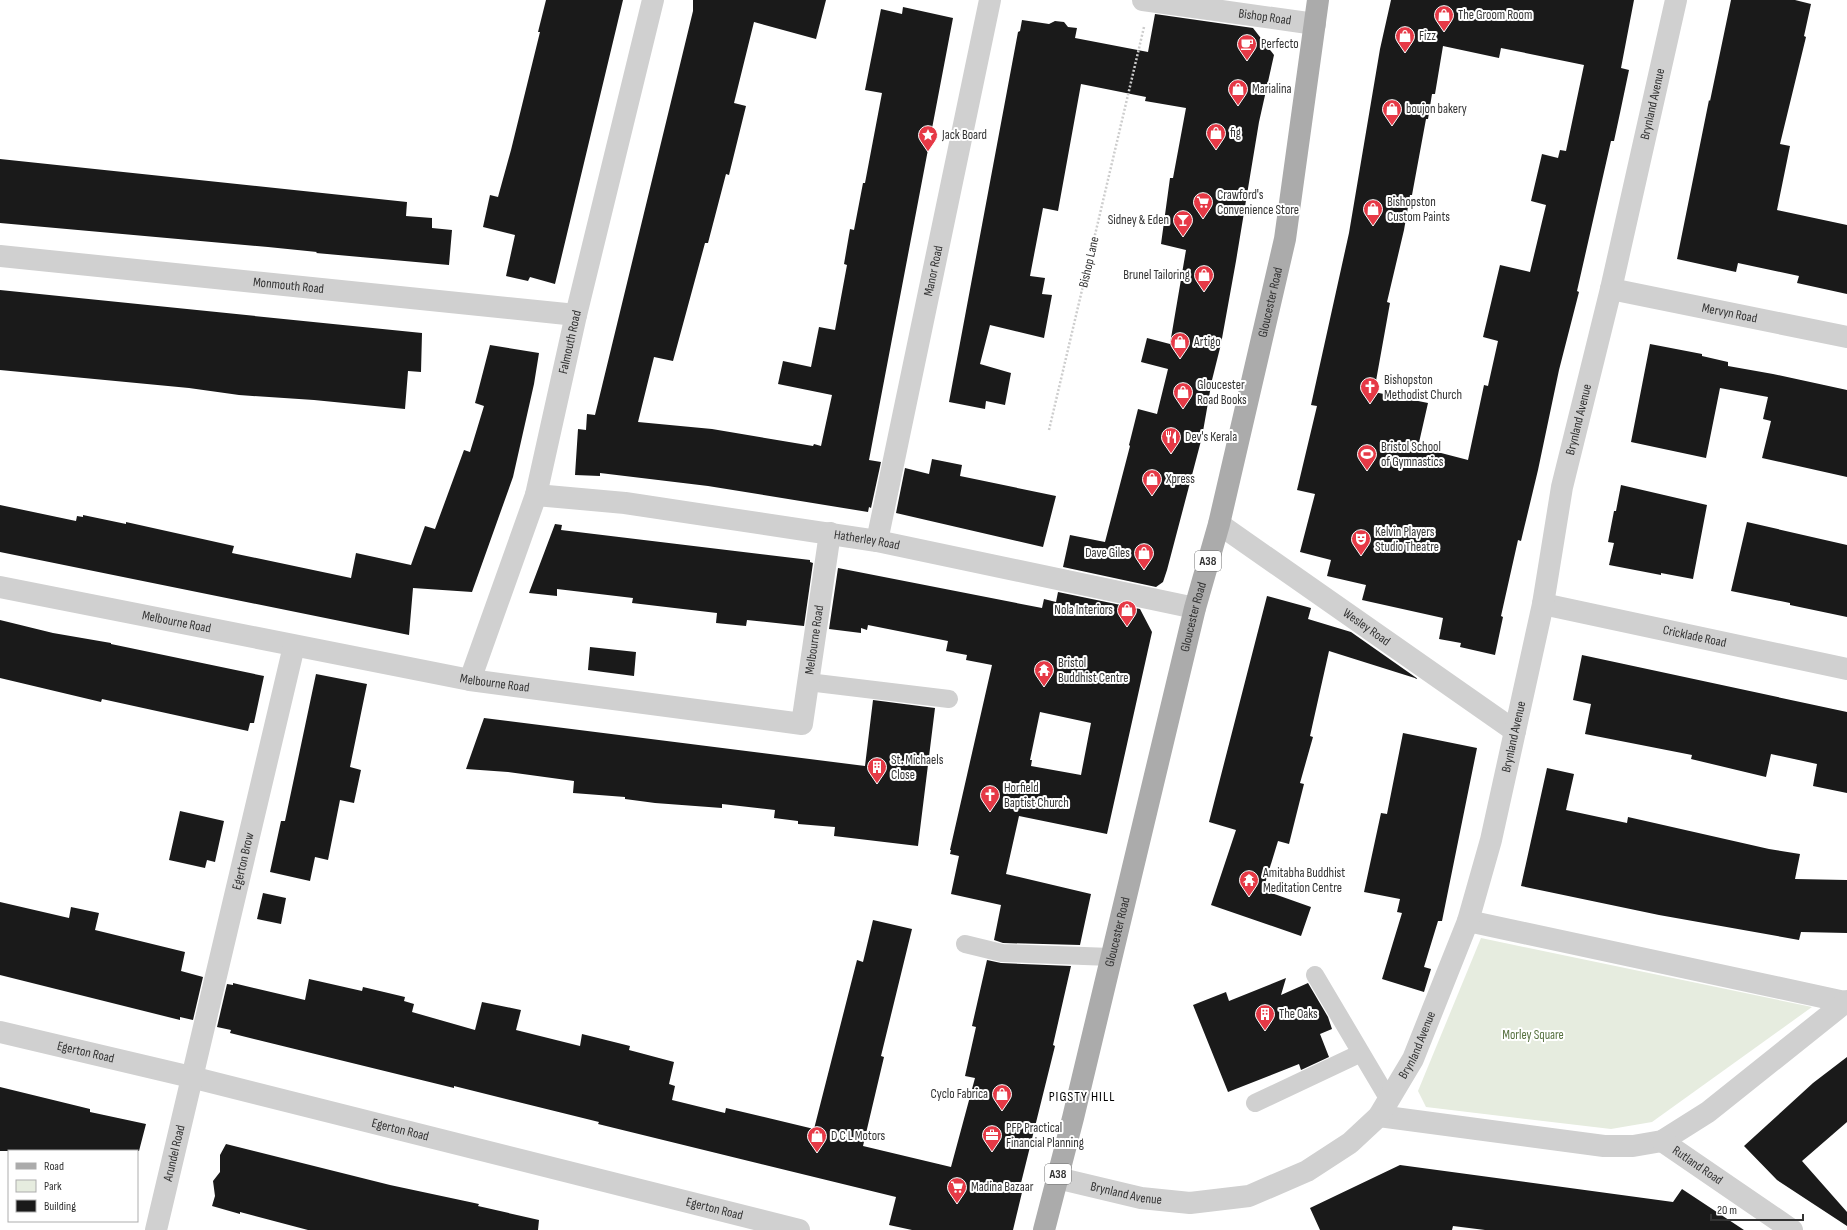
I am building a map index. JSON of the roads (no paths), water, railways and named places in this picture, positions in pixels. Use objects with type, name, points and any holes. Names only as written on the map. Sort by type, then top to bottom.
[{"type":"main road","name":"Gloucester Road","points":[[1044,1230],[1073,1118],[1195,608],[1219,524],[1285,239],[1318,0]]},
{"type":"street","name":"Falmouth Road","points":[[470,680],[536,495],[576,315],[653,0]]},
{"type":"street","name":"Manor Road","points":[[877,541],[990,0]]},
{"type":"street","name":"Bishop Road","points":[[1147,0],[1315,24]]},
{"type":"street","name":"Brynland Avenue","points":[[1057,1178],[1141,1198],[1190,1203],[1249,1196],[1307,1171],[1350,1143],[1384,1108],[1413,1059],[1468,921],[1491,840],[1543,604],[1562,487],[1612,289],[1676,0]]},
{"type":"street","name":"Monmouth Road","points":[[0,256],[576,315]]},
{"type":"street","name":"Mervyn Road","points":[[1612,289],[1847,337]]},
{"type":"street","name":"Hatherley Road","points":[[536,495],[625,503],[877,541],[1195,608]]},
{"type":"street","name":"Wesley Road","points":[[1219,524],[1515,731]]},
{"type":"street","name":"Melbourne Road","points":[[0,587],[470,680],[802,724],[830,533]]},
{"type":"street","name":"Cricklade Road","points":[[1543,604],[1847,669]]},
{"type":"street","name":"Egerton Brow","points":[[191,1077],[294,646]]},
{"type":"street","points":[[1468,921],[1846,1001]]},
{"type":"street","points":[[1384,1108],[1604,1146],[1633,1146],[1662,1141],[1708,1112],[1846,1001]]},
{"type":"street","name":"Egerton Road","points":[[0,1032],[191,1077],[800,1230]]},
{"type":"street","name":"Arundel Road","points":[[156,1230],[191,1077]]},
{"type":"street","name":"Rutland Road","points":[[1662,1141],[1792,1230]]},
{"type":"lane","points":[[808,682],[949,699]]},
{"type":"lane","points":[[965,944],[1002,953],[1111,957]]},
{"type":"lane","points":[[1315,975],[1361,1053],[1384,1108]]},
{"type":"lane","points":[[1255,1103],[1361,1053]]},
{"type":"place","name":"The Groom Room","points":[[1444,32]]},
{"type":"place","name":"Fizz","points":[[1405,53]]},
{"type":"place","name":"Perfecto","points":[[1247,61]]},
{"type":"place","name":"Marialina","points":[[1238,106]]},
{"type":"place","name":"boujon bakery","points":[[1392,126]]},
{"type":"place","name":"fig","points":[[1216,150]]},
{"type":"place","name":"Jack Board","points":[[928,152]]},
{"type":"place","name":"Crawford's Convenience Store","points":[[1203,219]]},
{"type":"place","name":"Bishopston Custom Paints","points":[[1373,226]]},
{"type":"place","name":"Sidney & Eden","points":[[1183,237]]},
{"type":"place","name":"Brunel Tailoring","points":[[1204,292]]},
{"type":"place","name":"Artigo","points":[[1180,359]]},
{"type":"place","name":"Bishopston Methodist Church","points":[[1370,404]]},
{"type":"place","name":"Gloucester Road Books","points":[[1183,409]]},
{"type":"place","name":"Dev's Kerala","points":[[1171,454]]},
{"type":"place","name":"Bristol School of Gymnastics","points":[[1367,471]]},
{"type":"place","name":"Xpress","points":[[1152,496]]},
{"type":"place","name":"Kelvin Players Studio Theatre","points":[[1361,556]]},
{"type":"place","name":"Dave Giles","points":[[1144,570]]},
{"type":"place","name":"Nola Interiors","points":[[1127,627]]},
{"type":"place","name":"Bristol Buddhist Centre","points":[[1044,687]]},
{"type":"place","name":"St. Michaels Close","points":[[877,784]]},
{"type":"place","name":"Horfield Baptist Church","points":[[990,812]]},
{"type":"place","name":"Amitabha Buddhist Meditation Centre","points":[[1249,897]]},
{"type":"place","name":"The Oaks","points":[[1265,1031]]},
{"type":"place","name":"Cyclo Fabrica","points":[[1002,1111]]},
{"type":"place","name":"PFP Practical Financial Planning","points":[[992,1152]]},
{"type":"place","name":"D C L Motors","points":[[817,1153]]},
{"type":"place","name":"Madina Bazaar","points":[[957,1204]]},
{"type":"district","name":"PIGSTY HILL","points":[[1082,1096]]},
{"type":"park label","name":"Morley Square","points":[[1533,1035]]}]
